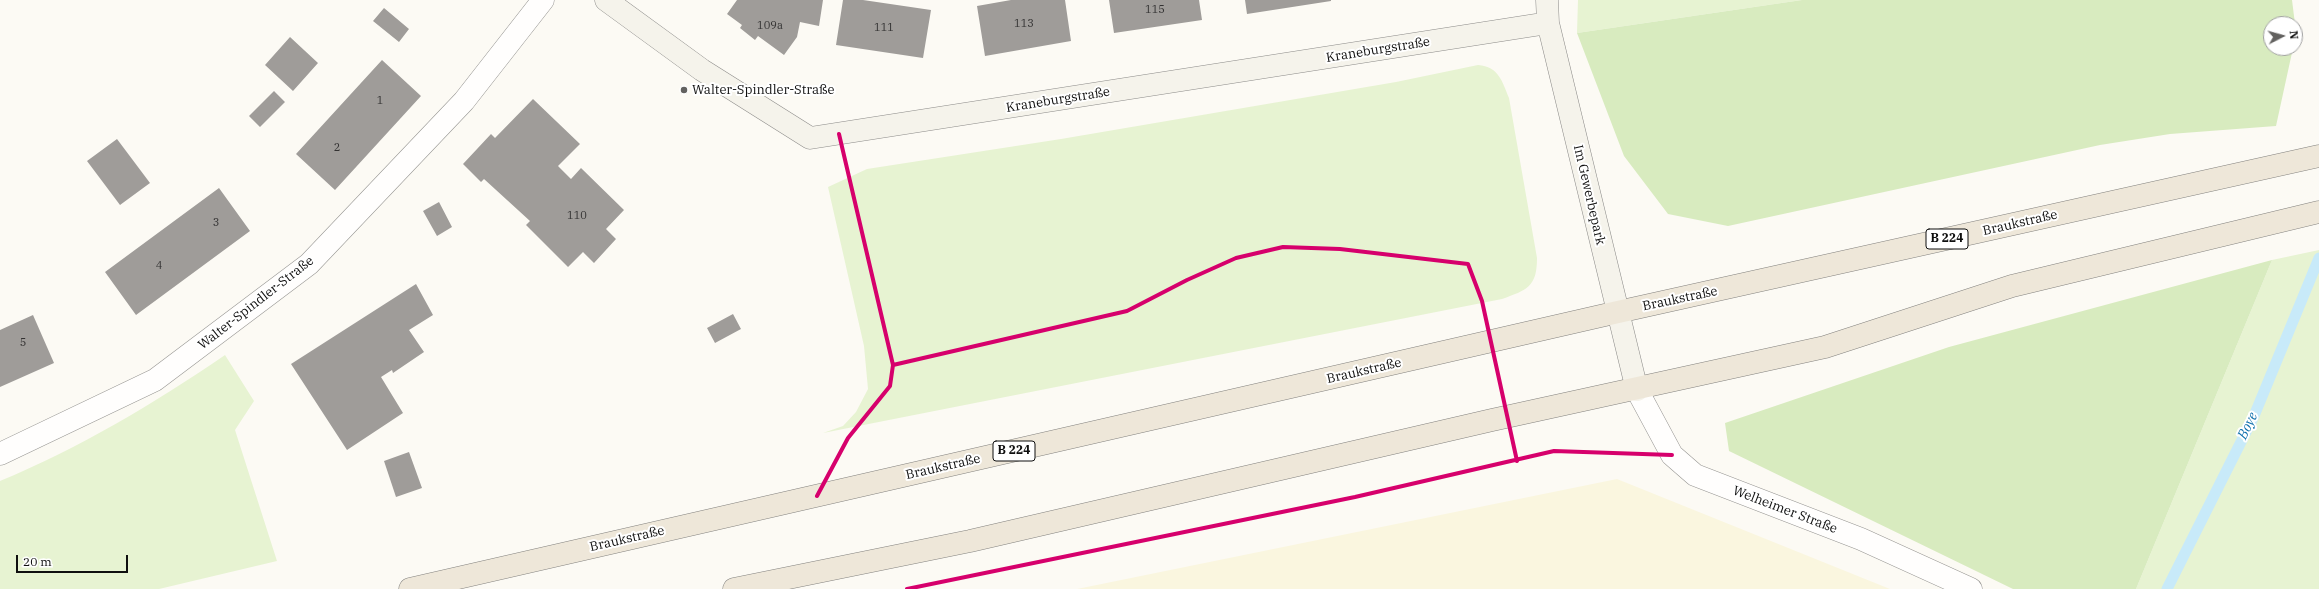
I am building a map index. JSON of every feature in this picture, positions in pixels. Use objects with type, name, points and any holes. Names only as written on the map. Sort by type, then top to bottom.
[{"type":"main road","name":"Braukstraße","points":[[410,589],[1618,312],[2319,156]]},
{"type":"main road","points":[[734,589],[970,541],[1492,420],[1637,390],[1825,348],[2012,286],[2319,212]]},
{"type":"street","name":"Walter-Spindler-Straße","points":[[0,454],[155,380],[309,264],[464,101],[543,0]]},
{"type":"street","name":"Kraneburgstraße","points":[[606,0],[702,70],[810,138],[1548,23]]},
{"type":"street","name":"Im Gewerbepark","points":[[1547,0],[1548,23],[1637,390]]},
{"type":"street","name":"Welheimer Straße","points":[[1637,390],[1672,456],[1695,475],[1861,539],[1971,589]]},
{"type":"shaded area","points":[[1617,479],[1890,589],[1077,589]]},
{"type":"green space","points":[[1578,0],[1802,0],[1577,33]]},
{"type":"green space","points":[[1802,0],[2292,0],[2294,16],[2263,16],[2263,56],[2291,56],[2276,126],[2170,134],[2100,145],[1728,226],[1668,214],[1624,156],[1577,33]]},
{"type":"green space","points":[[1478,65],[1491,69],[1499,76],[1509,98],[1537,258],[1537,268],[1533,281],[1524,290],[1502,299],[823,433],[843,426],[856,412],[868,389],[864,346],[828,187],[867,169],[1061,139],[1396,82]]},
{"type":"green space","points":[[2319,250],[2319,589],[2136,589],[2272,260]]},
{"type":"green space","points":[[2272,260],[2136,589],[2013,589],[1729,451],[1725,423],[1949,347]]},
{"type":"green space","points":[[225,355],[254,401],[235,430],[277,561],[159,589],[0,589],[0,481],[59,454],[116,424],[171,391]]},
{"type":"building","points":[[737,0],[823,0],[819,26],[800,22],[797,37],[784,55],[758,36],[755,40],[740,28],[742,25],[727,14]]},
{"type":"building","points":[[843,0],[863,0],[931,10],[923,58],[836,45]]},
{"type":"building","points":[[1011,0],[1065,0],[1071,41],[985,56],[977,6]]},
{"type":"building","points":[[1109,0],[1199,0],[1202,20],[1114,33]]},
{"type":"building","points":[[1245,0],[1331,0],[1331,1],[1247,14]]},
{"type":"building","points":[[384,8],[409,29],[399,42],[373,21]]},
{"type":"building","points":[[290,37],[318,63],[293,91],[265,65]]},
{"type":"building","points":[[382,60],[421,96],[335,190],[296,154]]},
{"type":"building","points":[[274,91],[285,102],[260,127],[249,116]]},
{"type":"building","points":[[533,99],[580,144],[558,166],[571,179],[581,168],[624,210],[606,229],[616,239],[594,263],[583,252],[568,267],[526,225],[530,221],[484,179],[481,182],[463,164],[491,134],[495,138]]},
{"type":"building","points":[[117,139],[150,183],[120,205],[87,161]]},
{"type":"building","points":[[219,188],[250,231],[136,315],[105,272]]},
{"type":"building","points":[[439,202],[452,227],[437,236],[423,211]]},
{"type":"building","points":[[416,284],[433,315],[409,330],[424,352],[393,373],[392,370],[381,377],[403,413],[347,450],[291,364]]},
{"type":"building","points":[[733,314],[741,329],[715,343],[707,328]]},
{"type":"building","points":[[33,315],[54,363],[0,387],[0,330]]},
{"type":"building","points":[[409,452],[422,488],[396,497],[384,461]]},
{"type":"waterway","name":"Boye","points":[[2167,589],[2254,416],[2319,258]]},
{"type":"cycle path","points":[[839,134],[893,365],[1127,311],[1187,280],[1236,258],[1283,247],[1340,249],[1468,264],[1482,301],[1517,461]]},
{"type":"cycle path","points":[[817,496],[848,438],[890,386],[893,365]]},
{"type":"cycle path","points":[[907,589],[1355,497],[1554,451],[1672,455]]},
{"type":"place","name":"Walter-Spindler-Straße","points":[[684,90]]}]
